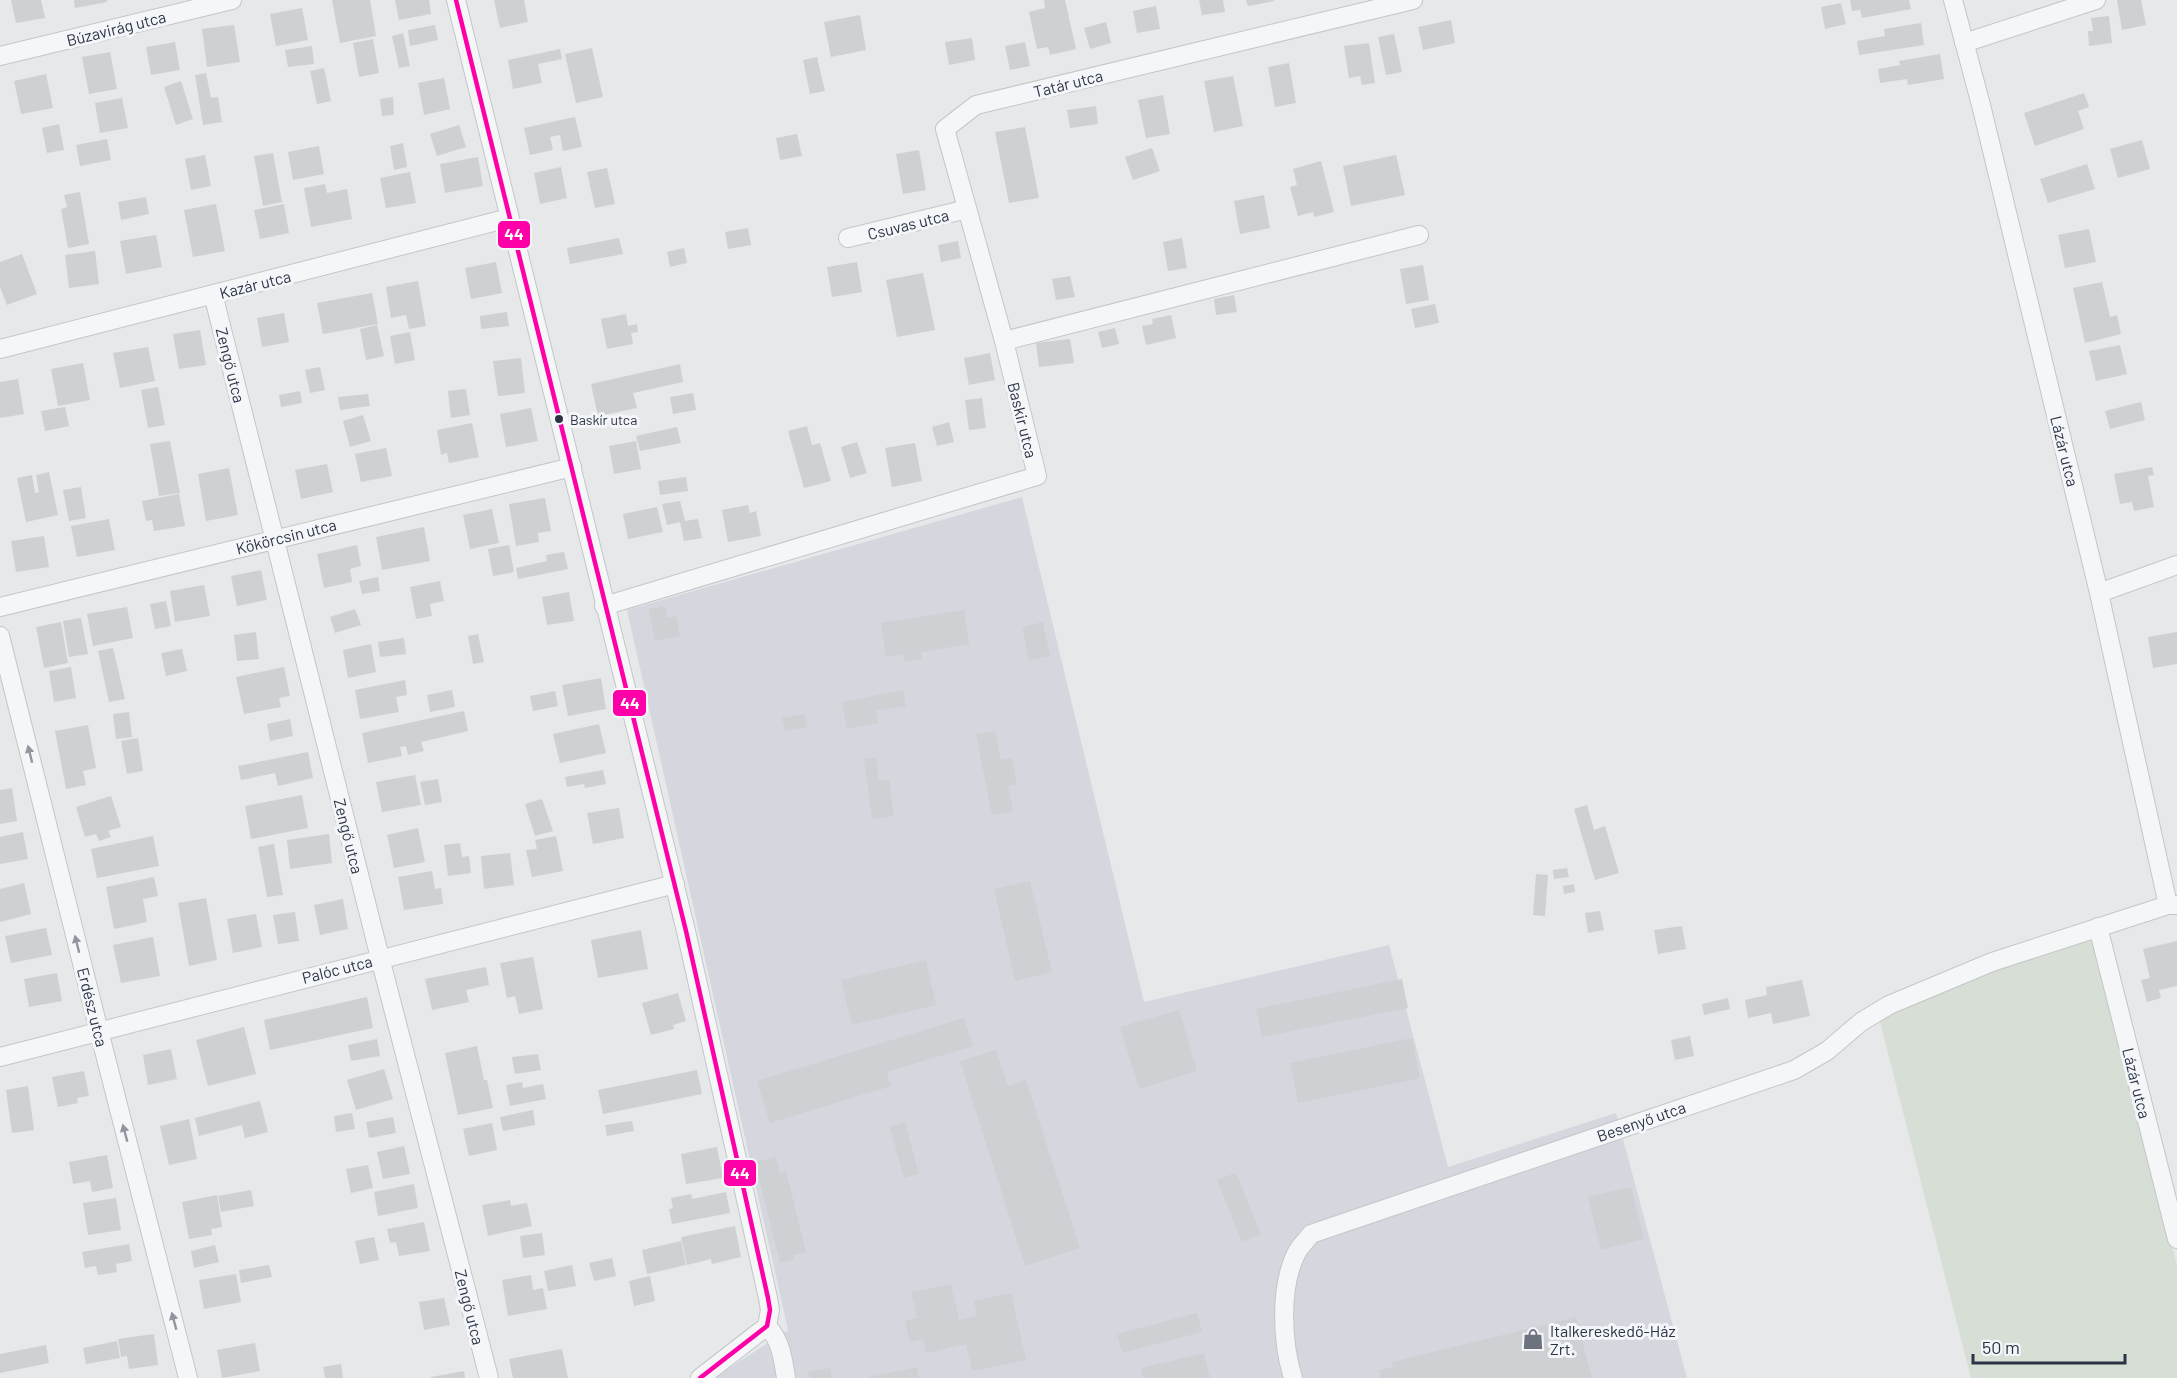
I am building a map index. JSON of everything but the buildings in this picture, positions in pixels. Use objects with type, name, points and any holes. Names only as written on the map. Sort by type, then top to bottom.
[{"type":"street","name":"Búzavirág utca","points":[[0,56],[232,0]]},
{"type":"street","points":[[456,0],[572,466],[604,606],[675,884],[768,1298],[770,1310],[766,1326],[700,1378]]},
{"type":"street","name":"Tatár utca","points":[[1004,341],[945,129],[976,105],[1413,0]]},
{"type":"street","name":"Lázár utca","points":[[1953,0],[1981,105],[2172,905]]},
{"type":"street","points":[[1964,43],[2096,0]]},
{"type":"street","name":"Csuvas utca","points":[[848,238],[967,209]]},
{"type":"street","name":"Kazár utca","points":[[0,349],[509,218]]},
{"type":"street","points":[[1004,341],[1419,235]]},
{"type":"street","name":"Zengő utca","points":[[213,294],[380,958],[489,1378]]},
{"type":"street","name":"Baskir utca","points":[[604,606],[1037,476],[1004,341]]},
{"type":"street","name":"Kökörcsin utca","points":[[0,607],[572,466]]},
{"type":"street","points":[[2099,593],[2177,565]]},
{"type":"street","name":"Erdész utca","points":[[0,636],[188,1378]]},
{"type":"street","name":"Palóc utca","points":[[0,1057],[675,884]]},
{"type":"street","name":"Besenyő utca","points":[[1293,1378],[1284,1336],[1287,1282],[1297,1252],[1311,1234],[1794,1070],[1827,1051],[1861,1022],[1890,1005],[1992,962],[2172,905]]},
{"type":"street","name":"Lázár utca","points":[[2098,927],[2177,1239]]},
{"type":"street","points":[[766,1326],[773,1332],[780,1345],[786,1378]]},
{"type":"shaded area","points":[[1022,497],[1144,1002],[1389,945],[1448,1167],[1616,1113],[1687,1378],[714,1378],[788,1330],[627,610]]},
{"type":"shaded area","points":[[2096,938],[2177,1265],[2177,1378],[1971,1378],[1876,1006]]},
{"type":"transit line","name":"44","points":[[456,0],[686,931],[768,1298],[770,1310],[767,1326],[700,1378]]},
{"type":"place","name":"Baskír utca","points":[[559,419]]},
{"type":"place","name":"Italkereskedő-Ház Zrt.","points":[[1533,1339]]}]
